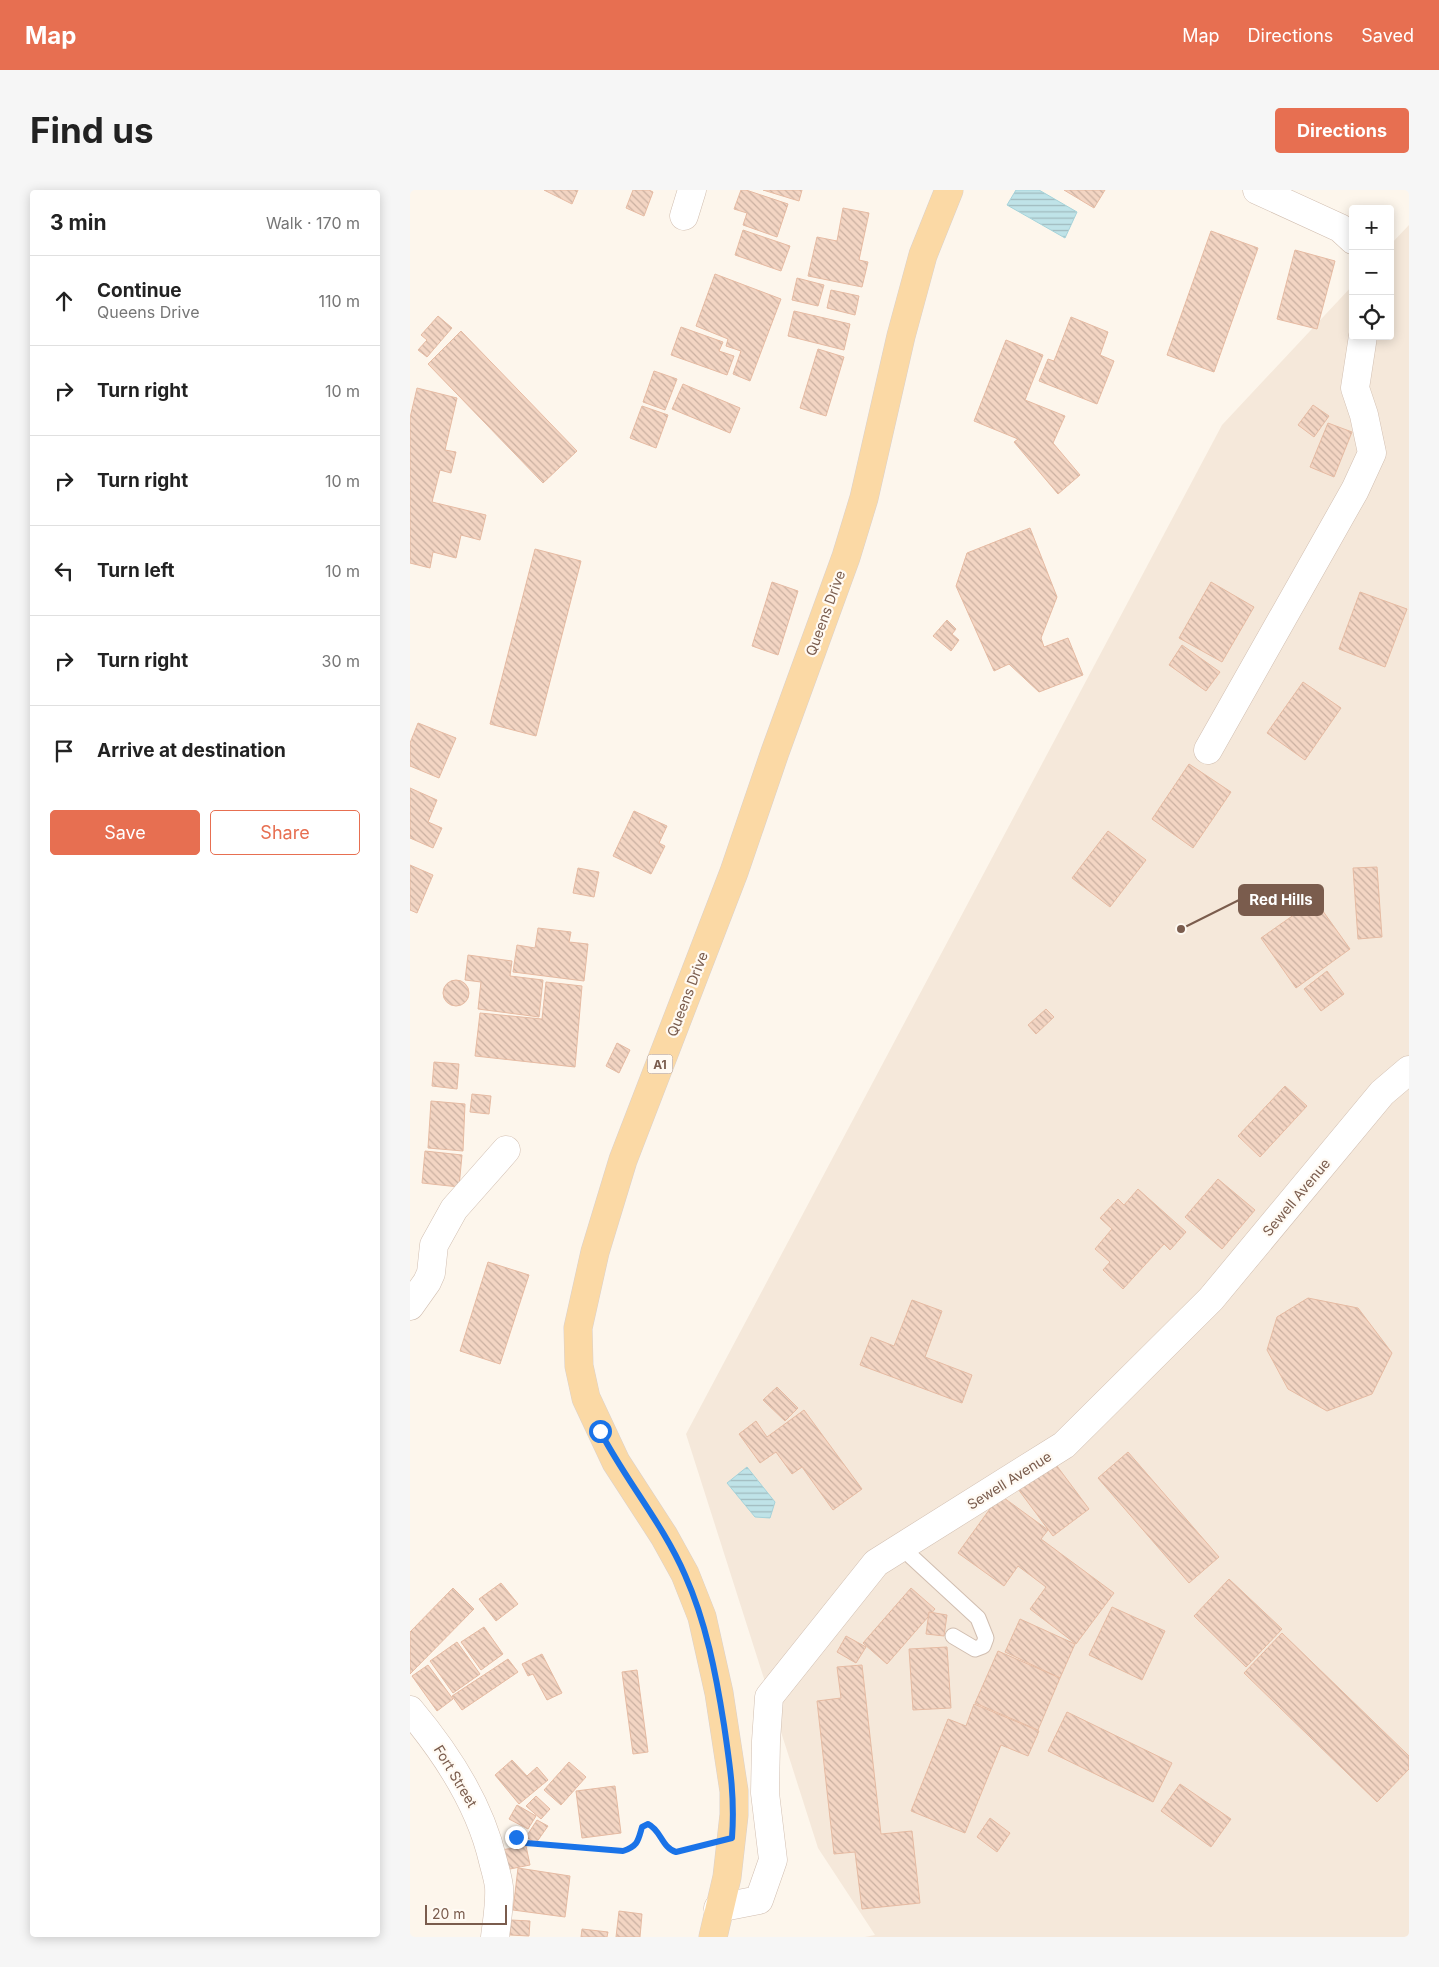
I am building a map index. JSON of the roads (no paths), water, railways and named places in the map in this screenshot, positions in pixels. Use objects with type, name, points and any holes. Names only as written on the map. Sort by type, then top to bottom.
[{"type":"main road","name":"Queens Drive","points":[[713,1937],[718,1908],[727,1877],[732,1838],[734,1791],[719,1693],[702,1617],[685,1574],[664,1536],[616,1462],[586,1398],[579,1366],[578,1328],[595,1252],[623,1160],[734,872],[774,752],[846,557],[864,498],[898,345],[921,264],[949,190]]},
{"type":"street","points":[[684,216],[692,190]]},
{"type":"street","points":[[1257,190],[1340,228],[1349,236]]},
{"type":"street","points":[[1208,750],[1355,490],[1372,453],[1364,416],[1354,388],[1362,340]]},
{"type":"street","name":"Sewell Avenue","points":[[718,1908],[759,1900],[773,1860],[765,1793],[769,1697],[876,1563],[1064,1445],[1210,1299],[1382,1093],[1409,1070]]},
{"type":"street","points":[[410,1306],[428,1282],[431,1273],[434,1245],[454,1209],[506,1150]]},
{"type":"street","name":"Fort Street","points":[[410,1710],[432,1736],[473,1801],[487,1835],[498,1885],[499,1909],[494,1937]]},
{"type":"lane","points":[[901,1547],[978,1618],[986,1638],[982,1646],[975,1649],[953,1636]]},
{"type":"water","points":[[1016,190],[1039,190],[1077,212],[1065,238],[1007,205]]},
{"type":"water","points":[[747,1467],[775,1502],[770,1518],[755,1517],[727,1483]]},
{"type":"place","name":"Red Hills","points":[[1181,929]]}]
